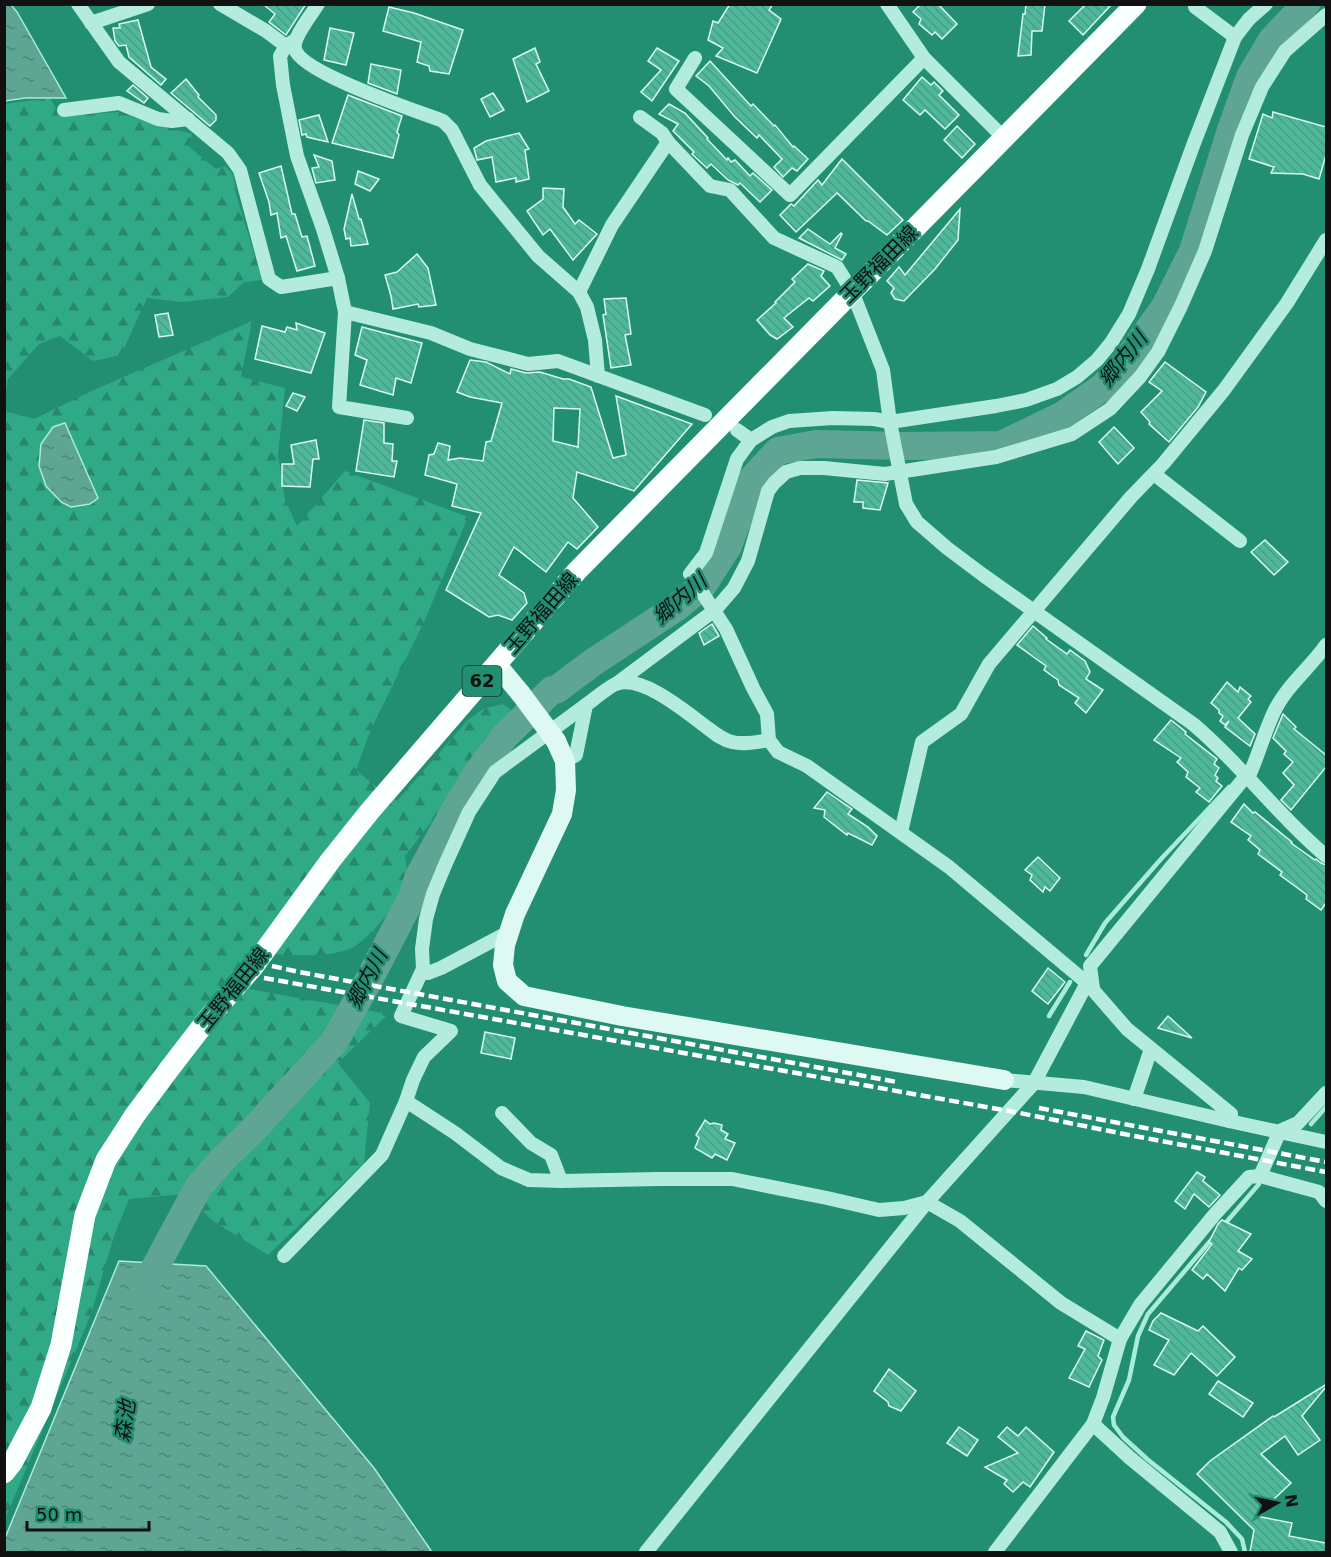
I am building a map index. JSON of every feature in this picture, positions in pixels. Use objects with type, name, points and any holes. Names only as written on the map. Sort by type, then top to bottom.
[{"type":"main road","name":"玉野福田線","points":[[4,1473],[12,1463],[41,1408],[61,1345],[85,1215],[106,1160],[135,1115],[210,1016],[253,967],[330,861],[370,811],[577,571],[1136,4]]},
{"type":"street","points":[[78,4],[119,62],[228,153],[240,170],[269,279],[281,287],[338,278]]},
{"type":"street","points":[[90,22],[148,4]]},
{"type":"street","points":[[220,4],[291,43],[301,59],[332,78],[443,121],[452,130],[480,185],[538,256],[579,292],[587,307],[595,340],[598,376]]},
{"type":"street","points":[[318,4],[280,56],[283,85],[297,156],[323,229],[338,278],[345,312],[339,407],[407,418]]},
{"type":"street","points":[[887,4],[924,58],[1004,138]]},
{"type":"street","points":[[1195,4],[1195,7],[1235,37]]},
{"type":"street","points":[[1229,1121],[1231,1114],[1127,1029],[1090,986],[949,867],[807,766],[778,752],[769,740],[767,714],[726,629],[690,574],[706,553],[736,459],[751,440],[772,427],[789,421],[833,418],[874,419],[891,425],[1026,400],[1057,388],[1077,377],[1097,360],[1130,314],[1235,37],[1266,4]]},
{"type":"street","points":[[284,1256],[382,1155],[424,1057],[451,1030],[401,1016],[423,969],[422,949],[426,919],[441,875],[469,812],[495,772],[640,667],[734,588],[748,561],[768,491],[786,472],[800,468],[824,468],[885,474],[898,468],[996,457],[1072,434],[1110,409],[1140,377],[1158,352],[1181,306],[1205,251],[1242,135],[1262,87],[1285,51],[1326,15]]},
{"type":"street","points":[[695,58],[676,89],[790,195],[924,58]]},
{"type":"street","points":[[64,110],[119,103],[158,119],[172,121],[188,119]]},
{"type":"street","points":[[640,117],[662,133],[710,186],[730,190],[774,238],[837,267],[852,291],[883,370],[906,504],[917,522],[947,548],[1034,613],[1193,724],[1284,817],[1326,856]]},
{"type":"street","points":[[579,292],[612,225],[668,142]]},
{"type":"street","points":[[901,832],[922,741],[961,714],[989,664],[1131,497],[1163,464],[1224,390],[1287,303],[1326,240]]},
{"type":"street","points":[[345,312],[431,333],[470,349],[528,364],[558,361],[705,415]]},
{"type":"street","points":[[736,430],[751,440]]},
{"type":"street","points":[[1154,474],[1240,541]]},
{"type":"street","points":[[646,1552],[927,1202],[1034,1083],[1090,986],[1090,966],[1247,777],[1274,711],[1287,691],[1326,645]]},
{"type":"street","points":[[496,665],[556,741],[565,761],[566,790],[562,814],[520,904],[504,945],[503,965],[507,981],[524,996],[622,1016],[1004,1080],[1084,1087],[1326,1142]]},
{"type":"street","points":[[640,667],[649,688]]},
{"type":"street","points":[[616,684],[630,683],[649,688],[687,712],[718,736],[731,742],[748,743],[769,740]]},
{"type":"street","points":[[565,761],[576,755],[586,705]]},
{"type":"street","points":[[423,969],[428,973],[441,968],[509,932]]},
{"type":"street","points":[[1134,1099],[1151,1049]]},
{"type":"street","points":[[1260,1176],[1280,1131],[1298,1123],[1326,1093]]},
{"type":"street","points":[[406,1101],[455,1133],[501,1168],[529,1180],[732,1179],[879,1210],[904,1208],[927,1202],[960,1221],[1061,1303],[1119,1339]]},
{"type":"street","points":[[502,1113],[531,1143],[551,1155],[561,1181]]},
{"type":"street","points":[[995,1552],[1093,1424],[1103,1398],[1119,1339],[1140,1305],[1215,1214],[1249,1177],[1260,1176],[1324,1195]]},
{"type":"street","points":[[1093,1424],[1130,1458],[1220,1532],[1230,1552]]},
{"type":"green space","points":[[50,98],[60,116],[119,112],[192,134],[188,146],[216,169],[225,166],[233,174],[236,194],[262,280],[244,282],[228,297],[182,302],[147,298],[121,355],[93,361],[60,336],[39,344],[8,379],[5,397],[5,104]]},
{"type":"green space","points":[[252,321],[241,377],[285,388],[278,455],[285,500],[297,526],[345,471],[468,517],[424,622],[371,729],[356,770],[397,801],[468,720],[483,709],[503,704],[515,713],[405,856],[407,873],[403,891],[373,931],[356,945],[340,952],[312,955],[275,954],[249,989],[388,1014],[338,1063],[370,1103],[364,1163],[268,1255],[213,1221],[185,1194],[129,1199],[114,1236],[91,1314],[5,1519],[5,411],[34,419],[94,390]]},
{"type":"water","points":[[5,4],[11,5],[17,12],[66,98],[25,98],[5,101]]},
{"type":"water","points":[[65,423],[98,498],[90,504],[71,507],[61,502],[46,486],[39,466],[41,444],[53,427]]},
{"type":"water","name":"森池","points":[[119,1261],[206,1266],[374,1468],[432,1552],[5,1552],[5,1538]]},
{"type":"building","points":[[263,4],[306,4],[286,35],[269,22],[275,14]]},
{"type":"building","points":[[730,4],[773,4],[769,10],[781,19],[757,73],[716,56],[723,48],[708,40],[713,21],[718,23]]},
{"type":"building","points":[[921,4],[938,4],[957,24],[942,39],[935,32],[932,35],[919,24],[921,19],[913,12]]},
{"type":"building","points":[[1026,4],[1045,4],[1042,31],[1032,31],[1031,55],[1018,56],[1023,14],[1025,14]]},
{"type":"building","points":[[1086,4],[1112,4],[1083,35],[1069,21]]},
{"type":"building","points":[[389,7],[463,30],[449,74],[430,71],[429,66],[417,62],[421,42],[383,31]]},
{"type":"building","points":[[138,20],[151,67],[166,79],[161,85],[129,57],[126,45],[119,46],[115,41],[113,28],[120,28],[119,24]]},
{"type":"building","points":[[330,28],[354,33],[346,65],[324,60]]},
{"type":"building","points":[[535,48],[540,62],[536,64],[549,91],[527,102],[513,59]]},
{"type":"building","points":[[657,48],[679,61],[652,101],[641,92],[661,70],[648,61]]},
{"type":"building","points":[[710,61],[751,106],[753,104],[775,125],[793,147],[808,159],[797,171],[792,168],[783,177],[774,167],[782,159],[759,135],[757,138],[735,117],[709,86],[696,76]]},
{"type":"building","points":[[371,64],[401,70],[397,94],[368,83]]},
{"type":"building","points":[[922,77],[931,85],[934,82],[943,91],[939,95],[959,115],[945,129],[925,110],[920,115],[903,100]]},
{"type":"building","points":[[186,79],[199,95],[198,97],[216,115],[216,120],[210,126],[171,93]]},
{"type":"building","points":[[133,85],[148,98],[144,103],[127,91]]},
{"type":"building","points":[[493,93],[504,110],[490,117],[481,99]]},
{"type":"building","points":[[348,95],[402,116],[393,158],[332,143]]},
{"type":"building","points":[[669,104],[685,113],[727,160],[728,158],[731,162],[735,160],[750,176],[753,173],[772,190],[760,202],[740,183],[738,185],[728,180],[711,164],[707,168],[673,131],[678,124],[659,114]]},
{"type":"building","points":[[1273,112],[1326,127],[1326,155],[1319,179],[1303,174],[1271,173],[1274,167],[1249,159],[1263,114],[1272,118]]},
{"type":"building","points":[[319,115],[328,142],[307,137],[306,134],[302,135],[299,120]]},
{"type":"building","points":[[957,126],[975,144],[962,158],[944,140]]},
{"type":"building","points":[[519,133],[529,149],[525,150],[529,179],[516,182],[516,178],[496,182],[492,157],[477,160],[474,148],[486,141]]},
{"type":"building","points":[[314,155],[332,161],[335,180],[316,183],[312,168],[319,167]]},
{"type":"building","points":[[842,159],[903,220],[887,235],[866,221],[837,193],[796,232],[780,215],[791,204],[794,206],[818,180],[822,185]]},
{"type":"building","points":[[281,166],[292,214],[295,214],[302,237],[307,236],[315,266],[297,271],[286,236],[281,238],[277,213],[271,215],[259,173]]},
{"type":"building","points":[[358,171],[379,179],[370,191],[355,184]]},
{"type":"building","points":[[543,188],[564,189],[563,207],[575,224],[579,220],[597,234],[573,260],[550,229],[543,235],[527,211],[543,199]]},
{"type":"building","points":[[352,194],[368,244],[351,246],[350,238],[346,239],[344,229]]},
{"type":"building","points":[[960,209],[958,240],[935,269],[904,301],[895,299],[891,293],[894,288],[887,281],[899,267],[905,275]]},
{"type":"building","points":[[808,229],[830,244],[841,233],[835,248],[846,254],[842,260],[799,238]]},
{"type":"building","points":[[417,254],[428,268],[436,305],[419,307],[418,304],[393,309],[385,275],[397,272]]},
{"type":"building","points":[[808,264],[824,271],[821,276],[830,286],[813,301],[809,298],[784,318],[793,327],[777,339],[770,335],[757,320],[776,303],[795,282],[792,279]]},
{"type":"building","points":[[626,298],[631,334],[625,335],[631,365],[611,368],[603,315],[606,314],[604,299]]},
{"type":"building","points":[[168,313],[173,335],[159,337],[155,315]]},
{"type":"building","points":[[296,323],[325,333],[311,373],[255,359],[262,326],[285,332],[287,327],[297,330]]},
{"type":"building","points":[[362,327],[422,343],[411,383],[396,378],[393,395],[360,385],[367,360],[355,355]]},
{"type":"building","points":[[470,360],[486,362],[510,374],[511,369],[526,373],[540,372],[591,387],[613,458],[626,455],[616,396],[692,424],[634,491],[577,472],[573,498],[598,527],[577,549],[568,542],[546,572],[514,547],[499,575],[524,593],[527,603],[512,620],[498,615],[489,617],[446,590],[481,513],[452,506],[457,484],[425,475],[429,455],[434,454],[438,443],[450,446],[448,460],[460,458],[483,461],[486,442],[491,441],[502,403],[457,392]],"holes":[[[554,408],[580,409],[578,447],[553,441]]]},
{"type":"building","points":[[1165,362],[1206,392],[1198,407],[1169,442],[1149,424],[1150,422],[1141,412],[1162,391],[1149,382]]},
{"type":"building","points":[[293,393],[305,397],[297,411],[286,406]]},
{"type":"building","points":[[364,420],[384,423],[384,443],[393,444],[392,461],[397,461],[394,477],[356,471]]},
{"type":"building","points":[[1114,427],[1134,448],[1118,464],[1099,442]]},
{"type":"building","points":[[316,440],[319,459],[313,459],[310,487],[282,486],[282,464],[294,464],[291,445]]},
{"type":"building","points":[[857,480],[888,483],[880,510],[863,508],[863,502],[854,502]]},
{"type":"building","points":[[1265,540],[1288,562],[1274,575],[1251,552]]},
{"type":"building","points":[[712,624],[719,636],[704,645],[699,633]]},
{"type":"building","points":[[1033,626],[1067,654],[1070,650],[1085,661],[1090,672],[1086,679],[1103,690],[1086,713],[1075,703],[1079,698],[1059,685],[1058,680],[1044,670],[1046,666],[1017,645]]},
{"type":"building","points":[[1227,682],[1238,692],[1240,687],[1251,696],[1248,699],[1251,702],[1238,718],[1255,734],[1250,746],[1225,727],[1229,721],[1225,725],[1220,721],[1223,716],[1211,703]]},
{"type":"building","points":[[1283,714],[1296,727],[1294,729],[1326,755],[1326,767],[1291,810],[1281,800],[1294,785],[1283,773],[1293,762],[1273,738]]},
{"type":"building","points":[[1171,720],[1217,759],[1214,764],[1219,768],[1215,775],[1218,778],[1216,781],[1222,786],[1209,802],[1196,792],[1200,788],[1186,777],[1188,772],[1177,762],[1181,758],[1154,740]]},
{"type":"building","points":[[827,792],[852,809],[848,814],[877,836],[872,845],[848,833],[847,835],[824,817],[825,810],[814,808]]},
{"type":"building","points":[[1244,804],[1291,843],[1326,865],[1326,903],[1321,910],[1306,899],[1307,895],[1280,875],[1282,872],[1258,854],[1260,850],[1248,840],[1251,836],[1231,822]]},
{"type":"building","points":[[1038,857],[1060,878],[1050,891],[1045,887],[1043,892],[1030,880],[1032,875],[1025,870]]},
{"type":"building","points":[[1048,968],[1065,982],[1048,1004],[1032,991]]},
{"type":"building","points":[[1168,1016],[1192,1038],[1158,1028]]},
{"type":"building","points":[[485,1032],[515,1038],[511,1059],[481,1053]]},
{"type":"building","points":[[705,1120],[710,1124],[722,1125],[721,1130],[728,1134],[725,1139],[735,1143],[727,1160],[715,1154],[712,1158],[695,1148],[699,1138],[696,1135]]},
{"type":"building","points":[[1197,1172],[1205,1177],[1203,1181],[1220,1195],[1209,1207],[1194,1194],[1185,1209],[1175,1201]]},
{"type":"building","points":[[1222,1220],[1251,1234],[1238,1251],[1252,1259],[1242,1270],[1239,1268],[1225,1291],[1207,1274],[1203,1279],[1192,1270],[1212,1244],[1209,1242]]},
{"type":"building","points":[[1161,1313],[1198,1331],[1203,1326],[1235,1357],[1217,1376],[1191,1353],[1174,1375],[1154,1365],[1169,1340],[1149,1330],[1153,1321]]},
{"type":"building","points":[[1086,1331],[1104,1340],[1098,1356],[1102,1360],[1089,1387],[1069,1378],[1085,1349],[1078,1346]]},
{"type":"building","points":[[889,1369],[916,1391],[901,1411],[889,1406],[888,1402],[874,1391]]},
{"type":"building","points":[[1218,1381],[1253,1403],[1243,1417],[1209,1394]]},
{"type":"building","points":[[1325,1385],[1326,1387],[1302,1416],[1320,1440],[1298,1455],[1285,1436],[1261,1454],[1291,1483],[1256,1516],[1292,1523],[1289,1536],[1326,1543],[1326,1552],[1250,1552],[1254,1530],[1197,1474],[1210,1461],[1273,1416]]},
{"type":"building","points":[[959,1427],[978,1440],[967,1456],[947,1443]]},
{"type":"building","points":[[1007,1427],[1018,1436],[1026,1427],[1054,1452],[1030,1487],[1023,1482],[1013,1492],[1004,1484],[1007,1480],[985,1467],[1018,1453],[998,1437]]},
{"type":"waterway","name":"郷内川","points":[[142,1298],[143,1290],[199,1186],[334,1042],[371,976],[413,895],[418,878],[461,799],[504,737],[552,690],[556,690],[592,663],[677,607],[703,585],[728,546],[753,478],[778,451],[816,444],[1001,445],[1063,415],[1103,387],[1124,364],[1165,307],[1193,251],[1250,77],[1272,40],[1306,4]]},
{"type":"waterway","points":[[1086,955],[1105,923],[1229,787]]},
{"type":"waterway","points":[[1049,1016],[1070,982]]},
{"type":"waterway","points":[[1311,1124],[1326,1107]]},
{"type":"waterway","points":[[1223,1226],[1259,1184]]},
{"type":"waterway","points":[[1212,1239],[1148,1314],[1138,1336],[1129,1380],[1113,1417],[1114,1425],[1123,1437],[1226,1522],[1242,1539],[1245,1552]]},
{"type":"railway","points":[[272,966],[897,1082]]},
{"type":"railway","points":[[264,978],[1020,1113],[1326,1172]]},
{"type":"railway","points":[[1039,1108],[1326,1162]]}]
